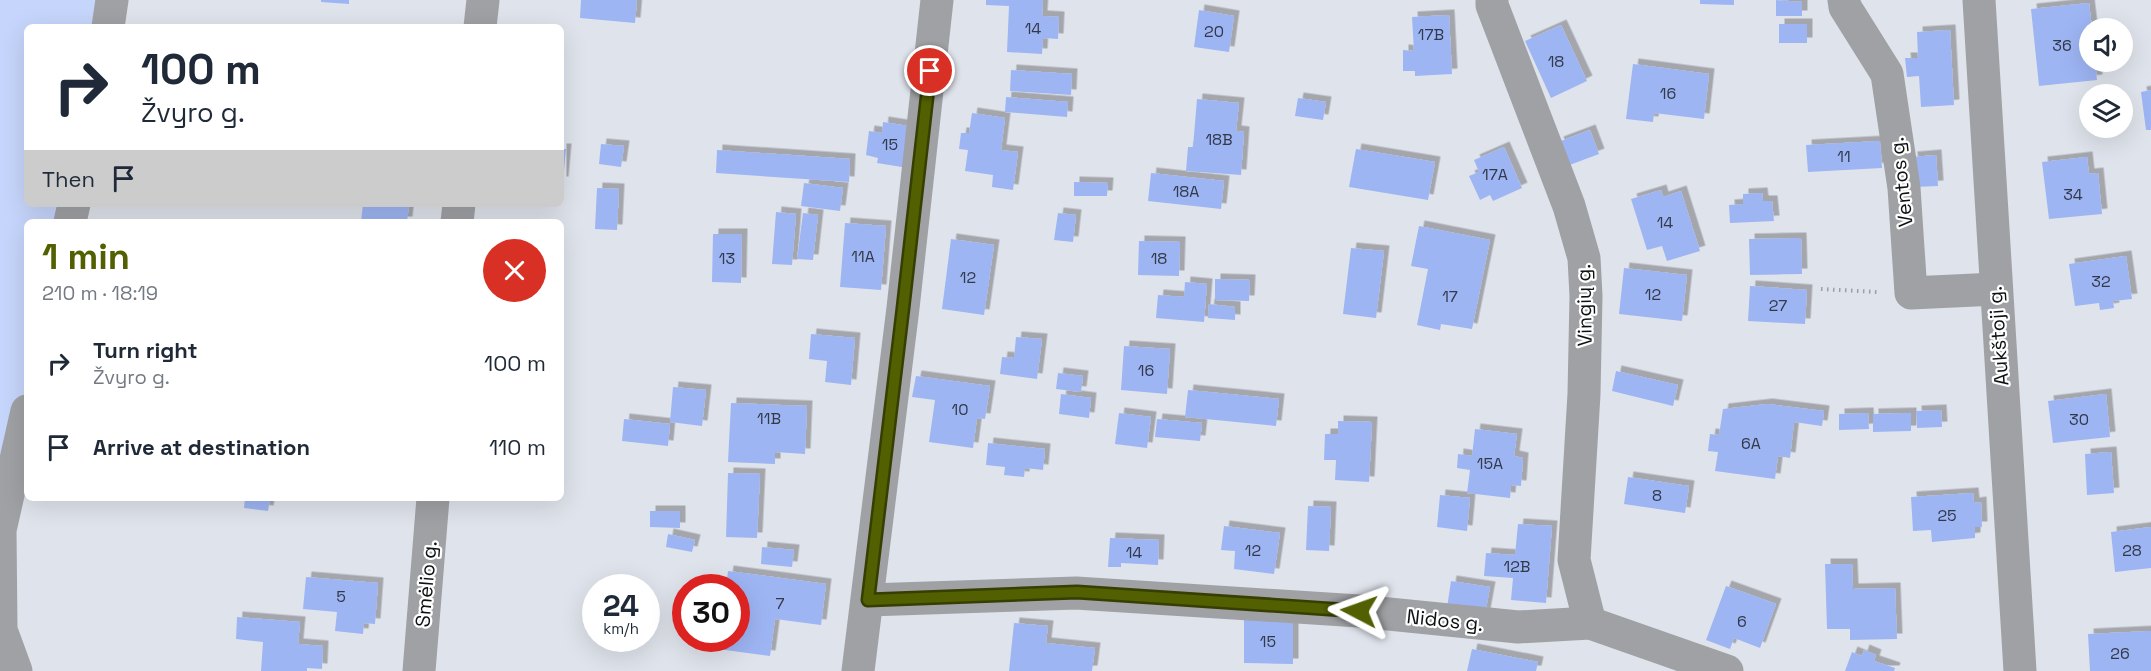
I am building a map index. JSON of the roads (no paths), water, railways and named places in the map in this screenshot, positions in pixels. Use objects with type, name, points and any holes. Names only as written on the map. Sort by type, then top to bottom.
[{"type":"street","points":[[108,24],[112,0]]},
{"type":"street","points":[[480,24],[483,0]]},
{"type":"street","points":[[858,671],[902,319],[937,0]]},
{"type":"street","name":"Vingių g.","points":[[1492,0],[1491,5],[1569,206],[1584,258],[1586,296],[1584,394],[1574,560],[1590,623]]},
{"type":"street","name":"Ventos g.","points":[[1844,0],[1845,7],[1887,74],[1904,188],[1911,293],[1996,290]]},
{"type":"street","name":"Aukštoji g.","points":[[1978,0],[2020,671]]},
{"type":"street","points":[[16,671],[1,630],[0,530],[24,424]]},
{"type":"street","name":"Smėlio g.","points":[[419,671],[433,501]]},
{"type":"street","name":"Nidos g.","points":[[868,600],[1077,592],[1359,611],[1518,627],[1590,623],[1726,671]]}]
